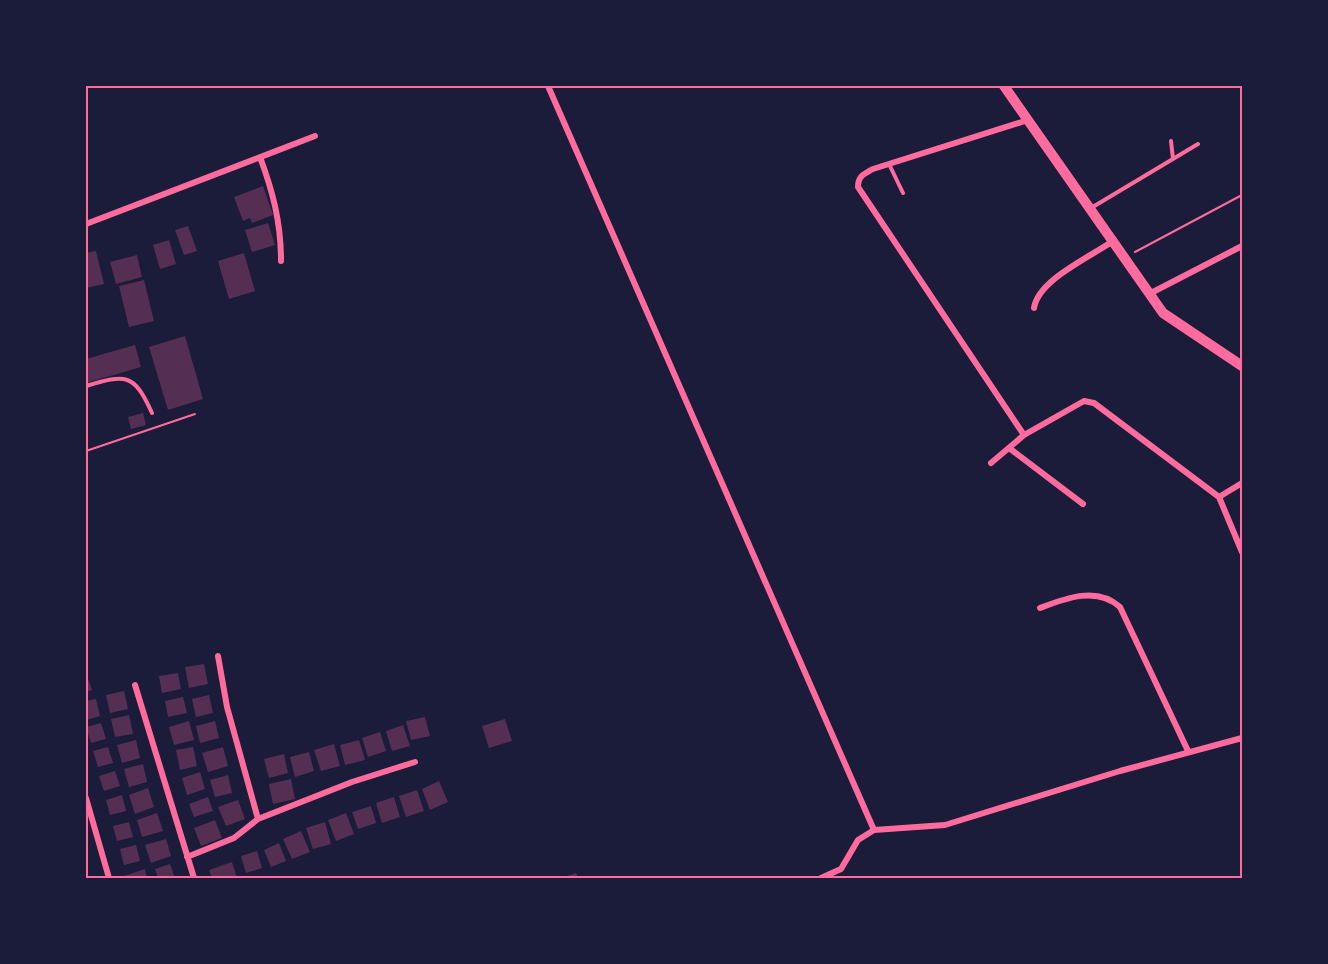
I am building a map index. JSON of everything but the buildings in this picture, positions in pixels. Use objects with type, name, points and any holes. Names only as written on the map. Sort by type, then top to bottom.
[{"type":"street","points":[[548,86],[874,830]]},
{"type":"street","points":[[1004,86],[1163,314],[1242,366]]},
{"type":"street","points":[[1024,435],[858,187],[858,180],[862,174],[889,164],[1028,120]]},
{"type":"street","points":[[86,224],[315,136]]},
{"type":"street","points":[[260,157],[276,201],[281,261]]},
{"type":"street","points":[[1034,308],[1035,300],[1044,286],[1113,242]]},
{"type":"street","points":[[1149,294],[1242,246]]},
{"type":"street","points":[[991,463],[1024,435],[1083,401],[1094,403],[1218,497],[1242,552]]},
{"type":"street","points":[[1009,448],[1083,504]]},
{"type":"street","points":[[1218,497],[1242,483]]},
{"type":"street","points":[[1040,608],[1065,598],[1085,595],[1113,601],[1120,607],[1188,751]]},
{"type":"street","points":[[218,656],[227,707],[258,819]]},
{"type":"street","points":[[135,685],[194,879]]},
{"type":"street","points":[[821,879],[841,869],[858,840],[874,830],[945,825],[1188,751],[1242,738]]},
{"type":"street","points":[[187,857],[234,838],[258,819],[352,782],[415,762]]},
{"type":"street","points":[[86,798],[109,879]]},
{"type":"lane","points":[[1171,141],[1173,159]]},
{"type":"lane","points":[[1090,209],[1198,144]]},
{"type":"lane","points":[[889,164],[903,193]]},
{"type":"lane","points":[[86,386],[119,378],[130,381],[141,388],[152,413]]},
{"type":"path","points":[[1124,258],[1174,229],[1242,195]]},
{"type":"path","points":[[86,451],[195,414]]}]
